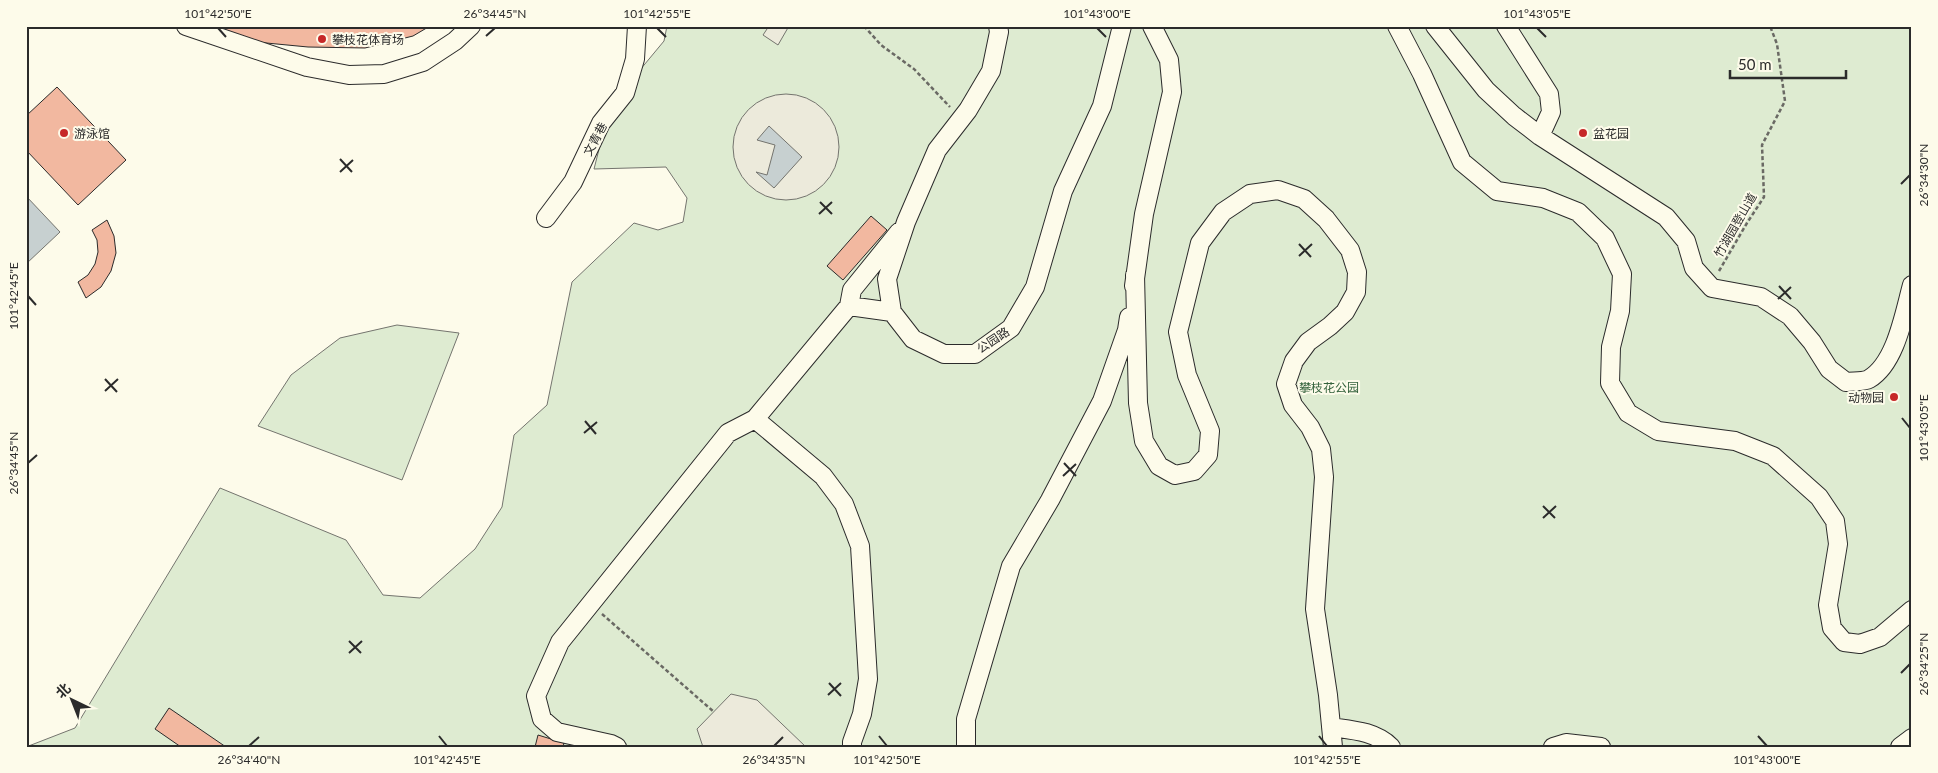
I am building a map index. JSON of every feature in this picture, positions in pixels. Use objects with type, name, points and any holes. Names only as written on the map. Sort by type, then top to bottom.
[{"type":"lane","points":[[186,26],[307,67],[349,75],[384,74],[423,62],[455,41],[471,26]]},
{"type":"lane","name":"文青巷","points":[[546,218],[573,182],[601,123],[625,93],[635,59],[637,26]]},
{"type":"lane","name":"公园路","points":[[998,26],[999,32],[991,71],[962,119],[937,150],[906,222],[887,278],[892,312],[913,339],[944,354],[975,354],[1011,328],[1035,287],[1063,191],[1102,106],[1122,26]]},
{"type":"lane","points":[[966,747],[966,719],[1011,566],[1050,500],[1102,401],[1128,330],[1144,214],[1172,92],[1170,60],[1152,26]]},
{"type":"lane","points":[[1396,26],[1422,74],[1462,162],[1498,191],[1543,198],[1578,212],[1605,238],[1622,274],[1620,311],[1611,347],[1610,382],[1628,413],[1658,431],[1735,441],[1773,456],[1819,497],[1835,520],[1838,544],[1828,605],[1832,628],[1844,642],[1860,644],[1880,637],[1912,610]]},
{"type":"lane","points":[[1435,26],[1486,90],[1514,116],[1540,136],[1666,217],[1686,241],[1694,268],[1712,288],[1761,297],[1790,316],[1812,342],[1829,369],[1846,382],[1868,379],[1887,361],[1900,328],[1912,286]]},
{"type":"lane","points":[[1506,26],[1549,94],[1551,112],[1540,136]]},
{"type":"lane","points":[[1135,275],[1138,403],[1144,441],[1159,466],[1175,475],[1194,472],[1208,455],[1210,431],[1186,375],[1178,332],[1200,243],[1223,212],[1250,194],[1278,190],[1304,199],[1326,219],[1350,250],[1357,272],[1356,292],[1345,312],[1308,342],[1294,361],[1286,384],[1292,406],[1310,427],[1321,449],[1324,477],[1315,609],[1333,747]]},
{"type":"lane","points":[[617,747],[556,732],[542,719],[536,696],[560,642],[728,433],[754,419],[850,306],[852,290],[906,222]]},
{"type":"lane","points":[[850,306],[892,312]]},
{"type":"lane","points":[[754,419],[823,476],[844,504],[860,546],[868,679],[862,714],[852,747]]},
{"type":"lane","points":[[1331,726],[1369,733],[1386,742],[1391,747]]},
{"type":"lane","points":[[1900,747],[1912,738]]},
{"type":"lane","points":[[1554,747],[1566,743],[1602,747]]},
{"type":"path","points":[[864,26],[881,45],[914,69],[962,119]]},
{"type":"path","name":"竹湖园登山道","points":[[1712,288],[1720,268],[1764,197],[1762,145],[1785,101],[1776,44],[1770,26]]},
{"type":"path","points":[[591,605],[714,712]]},
{"type":"green space","name":"攀枝花公园","points":[[667,26],[1912,26],[1912,747],[26,747],[75,728],[220,488],[346,540],[383,595],[420,598],[475,549],[502,507],[514,435],[547,405],[572,282],[634,223],[658,230],[683,222],[687,198],[666,167],[594,169],[610,106],[664,41]]},
{"type":"green space","points":[[397,325],[459,333],[402,480],[258,426],[291,375],[340,338]]},
{"type":"shaded area","points":[[769,26],[789,26],[778,45],[763,35]]},
{"type":"shaded area","points":[[786,94],[806,98],[824,109],[835,127],[839,147],[835,167],[824,185],[806,196],[786,200],[766,196],[748,185],[737,167],[733,147],[737,127],[748,109],[766,98]]},
{"type":"shaded area","points":[[769,126],[802,157],[774,188],[756,172],[767,175],[775,145],[757,140]]},
{"type":"shaded area","points":[[26,196],[60,232],[26,264]]},
{"type":"shaded area","points":[[731,694],[757,700],[806,747],[703,747],[697,729]]},
{"type":"building","name":"攀枝花体育场","points":[[195,26],[430,26],[413,36],[365,48],[308,47],[256,42]]},
{"type":"building","name":"游泳馆","points":[[57,87],[126,160],[78,205],[26,150],[26,116]]},
{"type":"building","points":[[871,216],[887,230],[843,280],[827,266]]},
{"type":"building","points":[[107,220],[114,236],[116,253],[111,271],[101,287],[86,298],[78,282],[88,275],[95,264],[98,252],[97,240],[92,230]]},
{"type":"building","points":[[169,708],[226,747],[181,747],[155,729]]},
{"type":"building","points":[[538,735],[564,743],[563,747],[535,747]]},
{"type":"place","name":"攀枝花体育场","points":[[322,39]]},
{"type":"place","name":"游泳馆","points":[[64,133]]},
{"type":"place","name":"盆花园","points":[[1583,133]]},
{"type":"place","name":"动物园","points":[[1894,397]]}]
